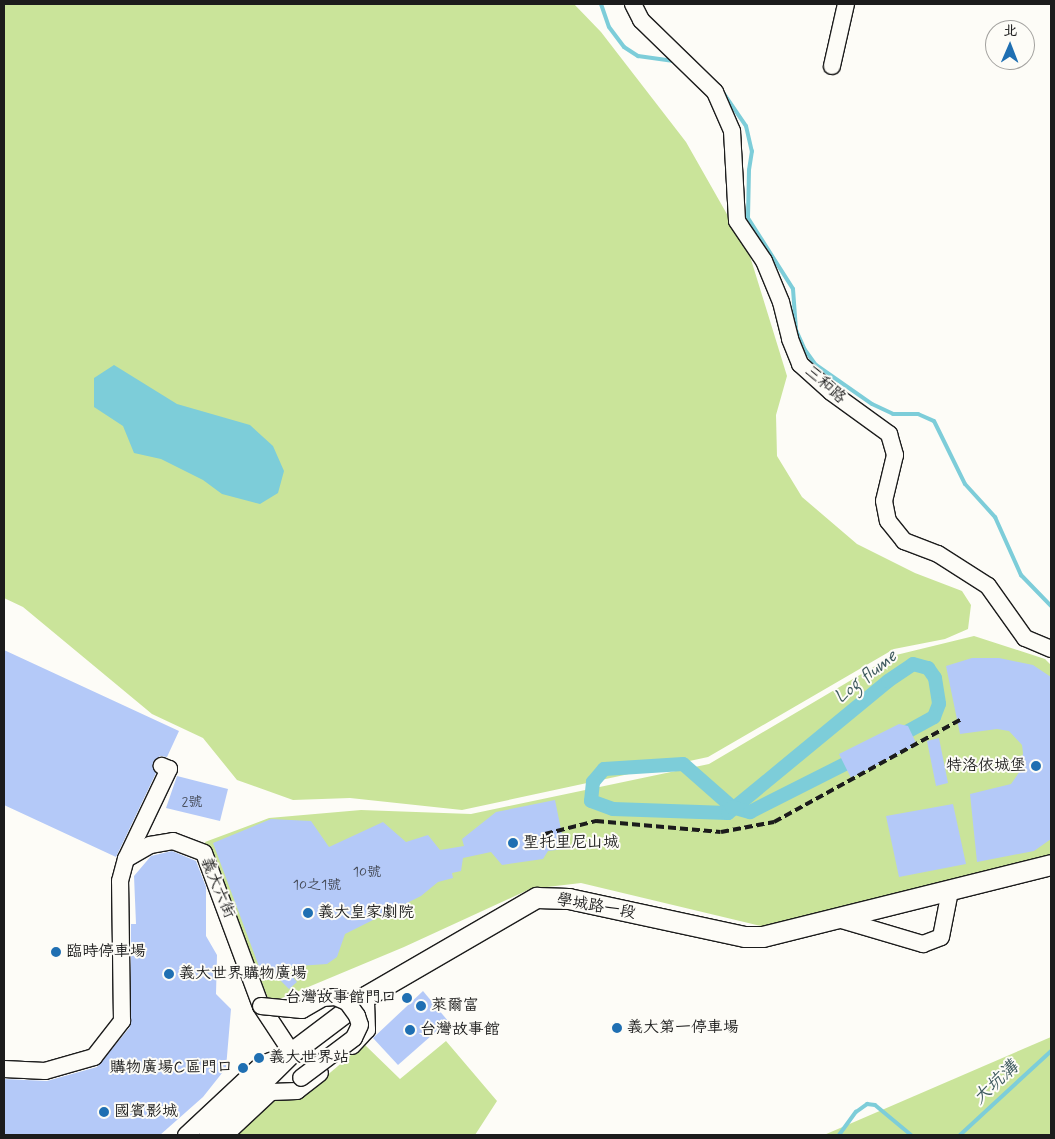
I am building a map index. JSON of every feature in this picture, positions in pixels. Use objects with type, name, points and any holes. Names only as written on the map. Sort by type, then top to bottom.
[{"type":"main road","name":"學城路一段","points":[[209,1135],[292,1053],[366,997],[537,898],[568,899],[745,936],[763,937],[835,916],[950,891],[1051,865]]},
{"type":"street","name":"三和路","points":[[633,4],[641,20],[715,92],[732,131],[736,221],[764,262],[781,302],[790,340],[800,364],[830,392],[889,434],[896,455],[884,501],[888,521],[904,540],[938,554],[988,586],[1026,638],[1051,649]]},
{"type":"street","points":[[832,66],[846,4]]},
{"type":"street","points":[[4,1069],[45,1071],[94,1057],[122,1022],[120,880],[126,859],[169,770],[162,766]]},
{"type":"street","name":"義大六街","points":[[126,859],[150,845],[173,841],[204,853],[261,1006],[292,1053]]},
{"type":"street","points":[[835,916],[922,944],[941,937],[950,891]]},
{"type":"street","points":[[260,1086],[301,1078],[354,1038],[360,1024],[347,1002],[335,997],[323,998],[302,1010],[261,1006]]},
{"type":"street","points":[[225,1135],[271,1092],[297,1091],[347,1051],[367,1030],[366,997]]},
{"type":"street","points":[[186,1135],[262,1064],[292,1053]]},
{"type":"green space","points":[[4,4],[574,4],[601,32],[686,142],[749,253],[787,376],[776,415],[777,456],[802,497],[857,544],[915,573],[962,591],[971,605],[968,629],[945,639],[894,649],[708,757],[462,810],[350,798],[293,800],[237,780],[203,738],[152,714],[23,607],[4,598]]},
{"type":"green space","points":[[974,636],[1045,659],[1051,665],[1051,856],[765,927],[581,883],[530,889],[404,947],[270,1003],[205,842],[269,818],[361,810],[471,814],[709,764],[892,656]]},
{"type":"green space","points":[[1051,1037],[1051,1135],[824,1135]]},
{"type":"green space","points":[[446,1041],[497,1101],[475,1135],[236,1135],[277,1097],[299,1099],[364,1044],[400,1079]]},
{"type":"water","points":[[114,365],[177,404],[250,425],[273,446],[284,471],[278,493],[260,504],[222,494],[203,480],[161,459],[134,453],[123,426],[94,407],[94,378]]},
{"type":"building","points":[[4,650],[179,731],[167,757],[160,756],[153,762],[156,773],[116,857],[4,805]]},
{"type":"building","name":"特洛依城堡","points":[[972,658],[999,658],[1033,665],[1051,677],[1051,839],[1034,851],[977,862],[970,794],[1011,784],[1020,771],[1023,753],[1022,745],[1009,731],[997,729],[960,734],[946,666]]},
{"type":"building","points":[[899,724],[908,726],[917,745],[851,778],[839,754]]},
{"type":"building","points":[[939,738],[948,783],[936,786],[927,741]]},
{"type":"building","points":[[177,776],[228,789],[220,821],[166,808]]},
{"type":"building","points":[[555,800],[565,849],[548,851],[543,859],[502,865],[491,852],[463,858],[461,871],[452,873],[453,878],[438,882],[421,896],[345,934],[337,957],[327,964],[284,967],[297,982],[289,989],[280,980],[264,980],[213,843],[271,819],[311,821],[329,847],[383,822],[406,842],[428,835],[440,850],[464,846],[462,839],[496,812]]},
{"type":"building","points":[[953,804],[966,864],[899,877],[886,816]]},
{"type":"building","name":"義大世界購物廣場","points":[[172,851],[196,861],[206,887],[206,936],[217,955],[216,994],[231,1009],[226,1068],[203,1097],[160,1135],[4,1135],[4,1079],[47,1081],[97,1067],[130,1027],[131,924],[136,924],[134,876],[151,856]]},
{"type":"building","name":"台灣故事館","points":[[423,991],[448,1021],[398,1065],[373,1038]]},
{"type":"waterway","points":[[601,4],[609,27],[624,47],[638,56],[674,61]]},
{"type":"waterway","points":[[722,91],[746,126],[752,151],[749,170],[748,218],[793,289],[796,330],[805,350],[816,365],[872,404],[893,414],[918,414],[934,421],[965,484],[995,517],[1021,575],[1051,606]]},
{"type":"waterway","name":"Log flume","points":[[732,807],[683,764],[604,769],[593,782],[591,801],[613,809],[728,813],[888,681],[913,664],[928,668],[935,678],[939,704],[934,717],[894,739]]},
{"type":"waterway","name":"Log flume","points":[[732,807],[750,812],[861,756]]},
{"type":"waterway","name":"大坑溝","points":[[960,1135],[1051,1051]]},
{"type":"waterway","name":"大坑溝","points":[[839,1135],[856,1112],[867,1104],[875,1105],[911,1135]]},
{"type":"railway","points":[[545,834],[596,821],[721,832],[774,822],[961,719]]},
{"type":"place","name":"特洛依城堡","points":[[1036,766]]},
{"type":"place","name":"聖托里尼山城","points":[[513,843]]},
{"type":"place","name":"義大皇家劇院","points":[[308,913]]},
{"type":"place","name":"臨時停車場","points":[[56,952]]},
{"type":"place","name":"義大世界購物廣場","points":[[169,974]]},
{"type":"place","name":"台灣故事館門口","points":[[407,998]]},
{"type":"place","name":"萊爾富","points":[[421,1006]]},
{"type":"place","name":"義大第一停車場","points":[[617,1028]]},
{"type":"place","name":"台灣故事館","points":[[410,1030]]},
{"type":"place","name":"義大世界站","points":[[259,1058]]},
{"type":"place","name":"購物廣場C區門口","points":[[243,1068]]},
{"type":"place","name":"國賓影城","points":[[104,1112]]}]
